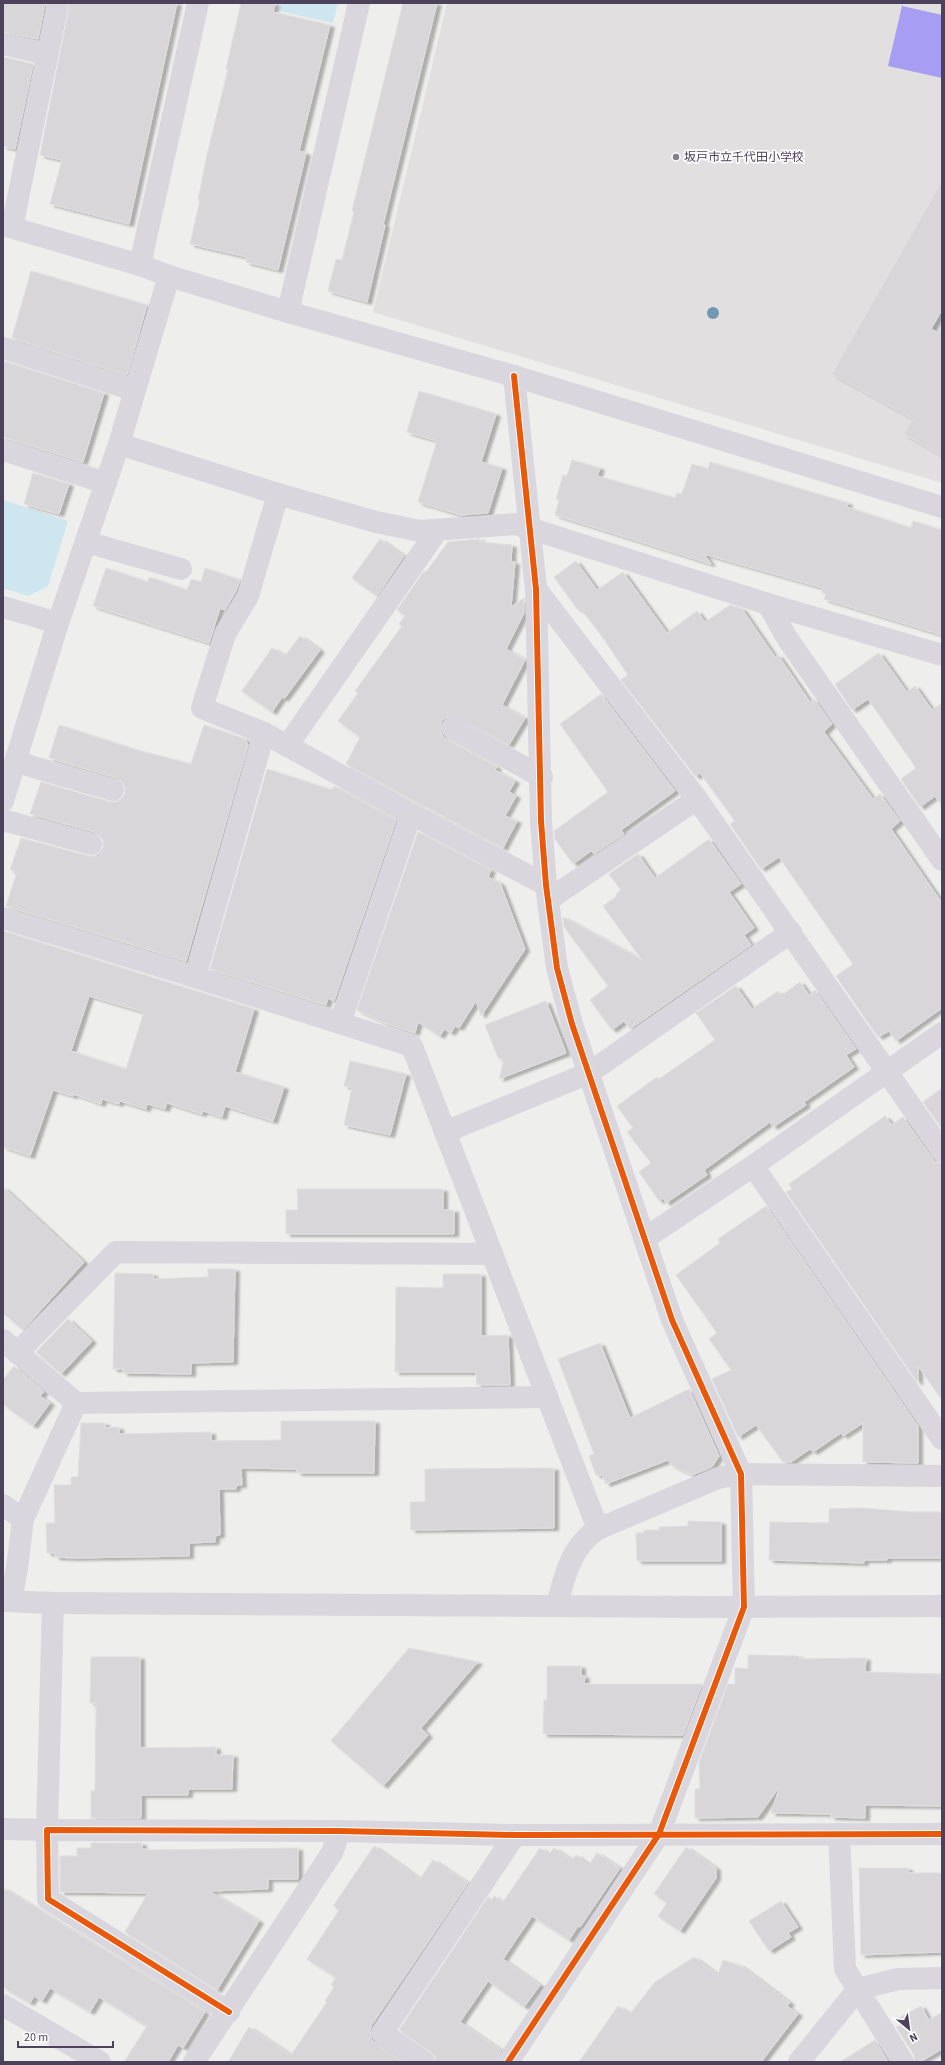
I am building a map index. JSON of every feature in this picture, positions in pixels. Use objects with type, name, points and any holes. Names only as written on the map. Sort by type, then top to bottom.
[{"type":"street","points":[[58,3],[8,226],[140,265],[169,276],[288,312],[514,376],[942,507]]},
{"type":"street","points":[[140,265],[198,3]]},
{"type":"street","points":[[288,312],[359,3]]},
{"type":"street","points":[[3,44],[47,54]]},
{"type":"street","points":[[3,801],[58,624],[119,444],[169,276]]},
{"type":"street","points":[[3,348],[134,390]]},
{"type":"street","points":[[508,2062],[659,1834],[744,1607],[741,1474],[672,1320],[572,1024],[557,968],[547,892],[541,821],[542,777],[536,589],[514,376]]},
{"type":"street","points":[[119,444],[278,494],[376,522],[420,531],[437,531],[516,524],[768,604],[942,655]]},
{"type":"street","points":[[3,450],[106,483]]},
{"type":"street","points":[[278,494],[248,596],[225,634],[202,708],[264,733],[411,814],[547,892]]},
{"type":"street","points":[[287,746],[437,531]]},
{"type":"street","points":[[86,542],[181,569]]},
{"type":"street","points":[[536,589],[697,800],[791,932],[886,1072],[942,1151]]},
{"type":"street","points":[[768,604],[787,638],[942,860]]},
{"type":"street","points":[[3,607],[58,624]]},
{"type":"street","points":[[452,728],[542,777]]},
{"type":"street","points":[[195,976],[264,733]]},
{"type":"street","points":[[16,762],[113,790]]},
{"type":"street","points":[[547,892],[697,800]]},
{"type":"street","points":[[340,1023],[411,814]]},
{"type":"street","points":[[3,820],[91,844]]},
{"type":"street","points":[[3,918],[195,976],[412,1046],[598,1529]]},
{"type":"street","points":[[445,1132],[589,1073],[791,932]]},
{"type":"street","points":[[644,1239],[753,1166],[942,1033]]},
{"type":"street","points":[[753,1166],[942,1439]]},
{"type":"street","points":[[492,1254],[116,1252],[10,1346],[76,1403],[547,1397]]},
{"type":"street","points":[[76,1403],[23,1519],[17,1568],[7,1601],[53,1604],[744,1607],[942,1606]]},
{"type":"street","points":[[557,1606],[566,1570],[575,1552],[588,1535],[598,1529],[718,1478],[741,1474],[942,1476]]},
{"type":"street","points":[[3,1505],[23,1519]]},
{"type":"street","points":[[53,1604],[47,1830],[48,1899],[228,2012]]},
{"type":"street","points":[[3,1829],[339,1831],[515,1835],[942,1834]]},
{"type":"street","points":[[194,2062],[333,1851],[339,1831]]},
{"type":"street","points":[[839,1834],[845,1969],[903,2062]]},
{"type":"street","points":[[424,2062],[382,2033],[515,1835]]},
{"type":"street","points":[[799,2062],[858,1989],[898,1979],[942,1978]]},
{"type":"street","points":[[3,2005],[100,2062]]},
{"type":"shaded area","points":[[281,3],[338,3],[333,23],[279,11]]},
{"type":"shaded area","name":"坂戸市立千代田小学校","points":[[447,3],[942,3],[942,483],[373,312]]},
{"type":"shaded area","points":[[902,6],[942,15],[942,78],[888,66]]},
{"type":"shaded area","points":[[3,500],[68,521],[48,586],[28,596],[3,588]]},
{"type":"building","points":[[3,3],[45,3],[38,39],[3,32]]},
{"type":"building","points":[[70,3],[177,3],[129,224],[50,204],[62,160],[40,155]]},
{"type":"building","points":[[241,3],[275,3],[273,12],[330,25],[299,151],[306,153],[278,270],[246,262],[247,257],[190,244],[200,200],[198,200],[207,155],[228,69],[226,69]]},
{"type":"building","points":[[403,3],[437,3],[383,225],[385,225],[367,302],[328,291],[336,259],[342,260],[354,212],[352,211]]},
{"type":"building","points":[[3,57],[33,64],[15,149],[3,146]]},
{"type":"building","points":[[942,181],[942,310],[931,329],[942,335],[942,456],[904,434],[913,419],[832,374]]},
{"type":"building","points":[[31,271],[147,305],[127,375],[12,338]]},
{"type":"building","points":[[3,361],[104,393],[83,462],[3,437]]},
{"type":"building","points":[[419,391],[496,414],[481,462],[502,468],[488,513],[461,515],[418,502],[437,441],[407,432]]},
{"type":"building","points":[[572,460],[600,468],[597,476],[675,498],[677,493],[682,494],[692,464],[708,469],[710,462],[848,503],[847,507],[911,528],[913,521],[942,530],[942,635],[824,599],[826,594],[822,593],[823,588],[704,554],[711,564],[555,515],[559,500],[556,499],[563,475],[567,476]]},
{"type":"building","points":[[33,473],[69,484],[59,514],[24,504]]},
{"type":"building","points":[[380,539],[404,556],[377,596],[352,578]]},
{"type":"building","points":[[480,539],[479,542],[512,545],[511,562],[515,562],[511,607],[524,598],[524,613],[506,649],[525,660],[502,705],[525,718],[509,745],[452,716],[445,718],[441,722],[440,729],[442,735],[446,739],[497,767],[495,770],[515,781],[509,792],[516,796],[505,816],[517,821],[503,848],[346,764],[360,737],[338,721],[358,693],[355,691],[402,626],[399,624],[405,616],[397,610],[424,571],[426,572],[448,542]]},
{"type":"building","points":[[576,561],[597,590],[623,572],[667,633],[697,611],[705,622],[730,605],[742,609],[775,657],[778,655],[810,702],[814,699],[832,724],[824,732],[873,799],[880,794],[900,821],[891,829],[942,903],[942,1008],[896,1041],[889,1031],[878,1037],[836,976],[853,964],[779,857],[761,869],[730,824],[735,821],[700,773],[696,777],[621,680],[628,675],[601,635],[580,608],[578,610],[554,577]]},
{"type":"building","points":[[106,568],[148,582],[149,577],[187,590],[191,579],[201,582],[205,568],[240,580],[236,591],[225,610],[220,608],[209,643],[93,606]]},
{"type":"building","points":[[300,636],[320,650],[284,699],[282,697],[272,712],[242,691],[272,648],[285,656]]},
{"type":"building","points":[[879,653],[907,692],[915,686],[932,710],[942,703],[942,806],[935,796],[920,807],[901,779],[916,768],[868,699],[852,710],[835,684]]},
{"type":"building","points":[[601,694],[675,791],[621,830],[624,834],[594,854],[591,851],[573,864],[555,839],[554,831],[608,792],[560,724]]},
{"type":"building","points":[[59,725],[137,750],[191,764],[204,725],[245,739],[248,745],[186,961],[6,906],[17,872],[10,870],[21,838],[88,856],[94,856],[103,848],[103,840],[95,832],[30,814],[41,782],[110,802],[116,802],[125,794],[125,787],[117,778],[49,758]]},
{"type":"building","points":[[267,769],[332,790],[334,786],[396,820],[334,1001],[328,998],[326,1005],[210,969]]},
{"type":"building","points":[[418,832],[491,870],[488,877],[500,883],[525,949],[481,1016],[476,1001],[459,1028],[455,1026],[451,1033],[444,1029],[440,1036],[418,1022],[415,1033],[385,1023],[357,1010]]},
{"type":"building","points":[[709,839],[741,884],[729,892],[754,928],[744,935],[751,945],[630,1029],[624,1021],[612,1030],[590,1000],[608,986],[564,927],[563,917],[642,960],[603,906],[617,896],[616,894],[621,890],[609,874],[638,854],[655,878]]},
{"type":"building","points":[[3,931],[254,1009],[235,1072],[284,1087],[273,1121],[225,1106],[222,1117],[203,1111],[202,1114],[167,1103],[165,1109],[147,1104],[146,1109],[120,1101],[119,1104],[102,1099],[101,1104],[73,1094],[73,1096],[53,1090],[30,1156],[3,1147]],"holes":[[[89,996],[144,1012],[126,1069],[71,1051]]]},
{"type":"building","points":[[800,982],[809,995],[815,990],[856,1049],[846,1055],[854,1067],[804,1102],[806,1105],[773,1127],[770,1122],[704,1170],[707,1175],[666,1203],[663,1198],[659,1201],[639,1172],[651,1163],[627,1132],[633,1128],[617,1106],[657,1077],[659,1079],[715,1040],[696,1013],[736,986],[752,1009],[778,991],[781,996]]},
{"type":"building","points":[[546,1001],[566,1053],[499,1079],[504,1060],[498,1058],[485,1025]]},
{"type":"building","points":[[350,1061],[406,1074],[390,1135],[344,1125],[352,1088],[344,1086]]},
{"type":"building","points":[[942,1088],[942,1129],[923,1102]]},
{"type":"building","points":[[885,1116],[892,1125],[903,1117],[932,1158],[936,1162],[942,1163],[942,1400],[918,1366],[918,1383],[786,1192],[792,1189],[789,1184]]},
{"type":"building","points":[[3,1187],[84,1262],[23,1330],[3,1313]]},
{"type":"building","points":[[297,1189],[443,1189],[443,1210],[454,1210],[454,1234],[286,1234],[286,1210],[298,1210]]},
{"type":"building","points":[[766,1206],[918,1426],[918,1463],[863,1462],[863,1423],[843,1436],[841,1433],[813,1452],[810,1449],[791,1462],[783,1462],[756,1425],[738,1437],[712,1379],[731,1370],[709,1339],[717,1333],[676,1275],[720,1243],[718,1239]]},
{"type":"building","points":[[208,1269],[235,1269],[233,1362],[191,1363],[191,1374],[123,1373],[123,1369],[113,1369],[115,1273],[153,1274],[153,1279],[208,1277]]},
{"type":"building","points":[[443,1274],[481,1274],[481,1336],[508,1335],[510,1385],[477,1385],[476,1372],[395,1372],[396,1287],[443,1288]]},
{"type":"building","points":[[68,1319],[92,1341],[61,1374],[36,1352]]},
{"type":"building","points":[[600,1343],[630,1418],[689,1389],[719,1456],[712,1467],[692,1475],[671,1465],[668,1460],[606,1484],[602,1475],[596,1475],[589,1456],[594,1454],[558,1359]]},
{"type":"building","points":[[14,1366],[44,1392],[40,1396],[50,1403],[33,1426],[3,1404],[3,1380]]},
{"type":"building","points":[[281,1421],[375,1421],[374,1473],[297,1473],[297,1469],[241,1468],[242,1485],[236,1485],[236,1489],[219,1489],[220,1535],[215,1536],[215,1542],[189,1543],[189,1556],[75,1558],[55,1557],[55,1553],[47,1553],[46,1523],[55,1523],[54,1485],[71,1485],[71,1477],[78,1477],[81,1423],[105,1423],[105,1428],[119,1427],[119,1434],[211,1432],[211,1441],[281,1440]]},
{"type":"building","points":[[554,1468],[554,1528],[411,1530],[410,1502],[425,1502],[425,1469]]},
{"type":"building","points":[[862,1508],[911,1512],[942,1512],[942,1558],[887,1558],[887,1560],[864,1560],[864,1563],[769,1560],[770,1522],[829,1523],[829,1509]]},
{"type":"building","points":[[688,1521],[721,1522],[721,1561],[637,1561],[636,1533],[644,1533],[644,1530],[660,1530],[659,1527],[688,1526]]},
{"type":"building","points":[[409,1648],[478,1662],[421,1728],[428,1735],[383,1786],[331,1741]]},
{"type":"building","points":[[748,1655],[799,1656],[799,1659],[866,1658],[865,1672],[942,1674],[942,1806],[865,1805],[865,1818],[831,1817],[831,1814],[771,1813],[780,1786],[758,1817],[695,1818],[695,1789],[700,1789],[699,1762],[728,1684],[735,1684],[735,1668],[748,1669]]},
{"type":"building","points":[[91,1657],[140,1657],[140,1748],[216,1747],[216,1755],[233,1755],[232,1789],[188,1789],[188,1795],[141,1795],[141,1818],[91,1818],[91,1791],[95,1791],[96,1703],[90,1703]]},
{"type":"building","points":[[547,1666],[581,1666],[581,1676],[585,1676],[584,1684],[702,1684],[683,1735],[543,1734],[544,1700],[547,1700]]},
{"type":"building","points":[[91,1843],[142,1843],[142,1849],[152,1850],[298,1848],[298,1879],[268,1879],[268,1889],[209,1891],[259,1921],[217,1990],[125,1932],[148,1893],[60,1892],[60,1856],[77,1856],[77,1848],[91,1848]]},
{"type":"building","points":[[374,1846],[420,1879],[433,1860],[468,1883],[371,2026],[371,2039],[402,2062],[228,2062],[249,2027],[291,2055],[327,2002],[325,2001],[334,1987],[331,1985],[336,1977],[307,1959],[339,1910],[333,1906]]},
{"type":"building","points":[[686,1847],[716,1868],[716,1878],[680,1931],[658,1916],[667,1903],[654,1894]]},
{"type":"building","points":[[540,1848],[549,1854],[554,1848],[572,1860],[576,1855],[589,1865],[597,1853],[620,1868],[580,1927],[578,1926],[569,1940],[532,1916],[503,1959],[540,1985],[524,2007],[488,1981],[460,2022],[501,2050],[496,2062],[436,2062],[435,2056],[431,2052],[399,2030],[488,1897],[492,1900],[494,1896],[503,1902]]},
{"type":"building","points":[[859,1868],[908,1868],[908,1873],[942,1873],[942,1952],[861,1955]]},
{"type":"building","points":[[3,1888],[205,2012],[183,2048],[178,2045],[168,2062],[124,2062],[147,2026],[99,1997],[90,2012],[50,1988],[42,2001],[34,1996],[30,2003],[3,1987]]},
{"type":"building","points":[[781,1901],[798,1927],[788,1933],[791,1937],[769,1951],[749,1921]]},
{"type":"building","points":[[694,1957],[718,1975],[723,1960],[741,1966],[790,2003],[787,2006],[798,2014],[761,2062],[579,2062],[618,2006],[630,2014],[655,1982]]},
{"type":"building","points":[[921,2006],[929,2020],[942,2012],[942,2049],[920,2062],[915,2062],[914,2055],[896,2027],[901,2025],[897,2019]]},
{"type":"building","points":[[875,2040],[888,2062],[840,2062]]},
{"type":"cycle path","points":[[508,2062],[659,1834],[744,1607],[741,1474],[672,1320],[572,1024],[557,968],[546,885],[541,821],[536,589],[514,376]]},
{"type":"cycle path","points":[[229,2012],[48,1899],[47,1830],[339,1831],[515,1835],[942,1834]]},
{"type":"place","name":"坂戸市立千代田小学校","points":[[676,157]]}]
